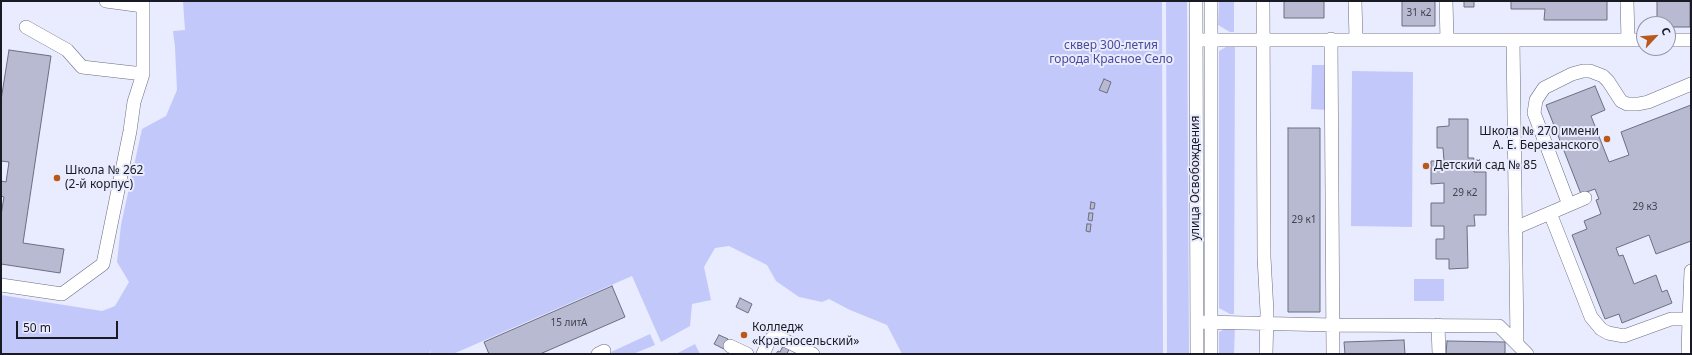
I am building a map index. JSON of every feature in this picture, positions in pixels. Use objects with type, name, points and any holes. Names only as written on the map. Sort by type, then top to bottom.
[{"type":"street","points":[[1,285],[62,294],[103,264],[130,131],[134,102],[143,74],[143,4],[106,1]]},
{"type":"street","name":"улица Освобождения","points":[[1196,1],[1197,354]]},
{"type":"street","name":"улица Освобождения","points":[[1211,1],[1211,354]]},
{"type":"street","points":[[1263,1],[1266,354]]},
{"type":"street","points":[[1355,1],[1356,39]]},
{"type":"street","points":[[1446,1],[1447,40]]},
{"type":"street","points":[[1627,1],[1628,40]]},
{"type":"street","points":[[26,27],[67,50],[82,67],[143,74]]},
{"type":"street","points":[[1331,39],[1333,354]]},
{"type":"street","points":[[1196,40],[1636,40]]},
{"type":"street","points":[[1513,40],[1517,343]]},
{"type":"street","points":[[1676,40],[1691,40]]},
{"type":"street","points":[[1570,205],[1534,113],[1536,100],[1544,88],[1572,74],[1590,71],[1603,76],[1621,101],[1627,104],[1638,104],[1648,102],[1691,84]]},
{"type":"street","points":[[1515,228],[1585,198]]},
{"type":"street","points":[[1550,213],[1591,317],[1601,329],[1612,334],[1624,336],[1671,319],[1690,318]]},
{"type":"street","points":[[1688,354],[1691,271]]},
{"type":"street","points":[[1196,322],[1499,326],[1527,354]]},
{"type":"street","points":[[1438,325],[1439,354]]},
{"type":"street","points":[[762,354],[769,341],[773,337],[778,337],[813,354]]},
{"type":"street","points":[[730,346],[747,354]]},
{"type":"green space","name":"сквер 300-летия города Красное Село","points":[[183,1],[1162,1],[1163,354],[902,354],[887,325],[850,310],[829,299],[822,302],[799,297],[776,281],[767,265],[729,246],[715,248],[704,267],[711,300],[692,304],[690,326],[661,342],[632,276],[453,354],[430,354],[431,349],[429,354],[1,354],[1,295],[102,311],[115,306],[129,282],[117,262],[121,225],[142,129],[166,116],[177,90],[173,31],[185,30]]},
{"type":"green space","points":[[1166,1],[1187,1],[1189,354],[1167,354]]},
{"type":"green space","points":[[1219,1],[1234,1],[1234,32],[1230,32],[1218,25]]},
{"type":"green space","points":[[1231,44],[1235,44],[1234,314],[1230,314],[1219,308],[1219,51]]},
{"type":"green space","points":[[1312,65],[1327,65],[1327,110],[1311,109]]},
{"type":"green space","points":[[1352,71],[1413,72],[1412,227],[1351,226]]},
{"type":"green space","points":[[1414,279],[1444,279],[1444,301],[1414,301]]},
{"type":"green space","points":[[1230,326],[1235,326],[1234,354],[1219,354],[1219,332]]},
{"type":"green space","points":[[650,334],[655,345],[633,354],[612,354],[611,352]]},
{"type":"green space","points":[[695,344],[700,354],[676,354]]},
{"type":"building","points":[[1284,1],[1324,1],[1324,18],[1284,18]]},
{"type":"building","points":[[1402,1],[1435,1],[1435,26],[1402,26]]},
{"type":"building","points":[[1464,1],[1474,1],[1474,7],[1464,7]]},
{"type":"building","points":[[1511,1],[1607,1],[1607,20],[1544,20],[1545,9],[1511,9]]},
{"type":"building","points":[[1657,1],[1690,1],[1690,27],[1676,27],[1676,16],[1657,16]]},
{"type":"building","points":[[9,50],[51,56],[23,243],[64,249],[60,273],[1,264],[1,215],[4,197],[1,196],[1,181],[6,182],[9,162],[1,161],[1,100]]},
{"type":"building","points":[[1104,79],[1111,82],[1107,93],[1099,90]]},
{"type":"building","points":[[1595,86],[1605,110],[1591,116],[1609,162],[1629,155],[1621,132],[1691,105],[1691,241],[1656,254],[1649,235],[1616,248],[1619,256],[1623,255],[1634,284],[1656,275],[1662,292],[1667,290],[1672,303],[1622,323],[1619,314],[1605,319],[1572,235],[1587,229],[1584,221],[1601,214],[1596,200],[1599,199],[1595,189],[1581,194],[1546,105]]},
{"type":"building","points":[[1449,119],[1468,119],[1468,158],[1474,158],[1474,172],[1486,172],[1486,215],[1474,215],[1475,226],[1467,226],[1468,268],[1449,269],[1449,259],[1436,259],[1436,239],[1444,239],[1444,226],[1431,226],[1431,203],[1444,203],[1444,183],[1431,184],[1431,161],[1444,161],[1443,148],[1437,148],[1437,127],[1449,126]]},
{"type":"building","points":[[1288,128],[1320,128],[1320,312],[1288,312]]},
{"type":"building","points":[[1091,202],[1095,203],[1094,209],[1090,209]]},
{"type":"building","points":[[1089,213],[1093,213],[1092,221],[1088,220]]},
{"type":"building","points":[[1087,224],[1091,224],[1090,232],[1086,231]]},
{"type":"building","points":[[612,286],[625,317],[540,354],[489,354],[484,342]]},
{"type":"building","points":[[740,298],[752,304],[748,313],[736,307]]},
{"type":"building","points":[[719,335],[728,339],[724,349],[714,344]]},
{"type":"building","points":[[1404,340],[1405,354],[1345,354],[1344,342]]},
{"type":"building","points":[[1447,341],[1505,342],[1505,354],[1446,354]]},
{"type":"building","points":[[783,346],[789,349],[787,354],[776,354],[778,351],[780,352]]},
{"type":"place","name":"Школа № 270 имени А. Е. Березанского","points":[[1607,139]]},
{"type":"place","name":"Детский сад № 85","points":[[1426,166]]},
{"type":"place","name":"Школа № 262 (2-й корпус)","points":[[57,178]]},
{"type":"place","name":"Колледж «Красносельский»","points":[[744,335]]}]
